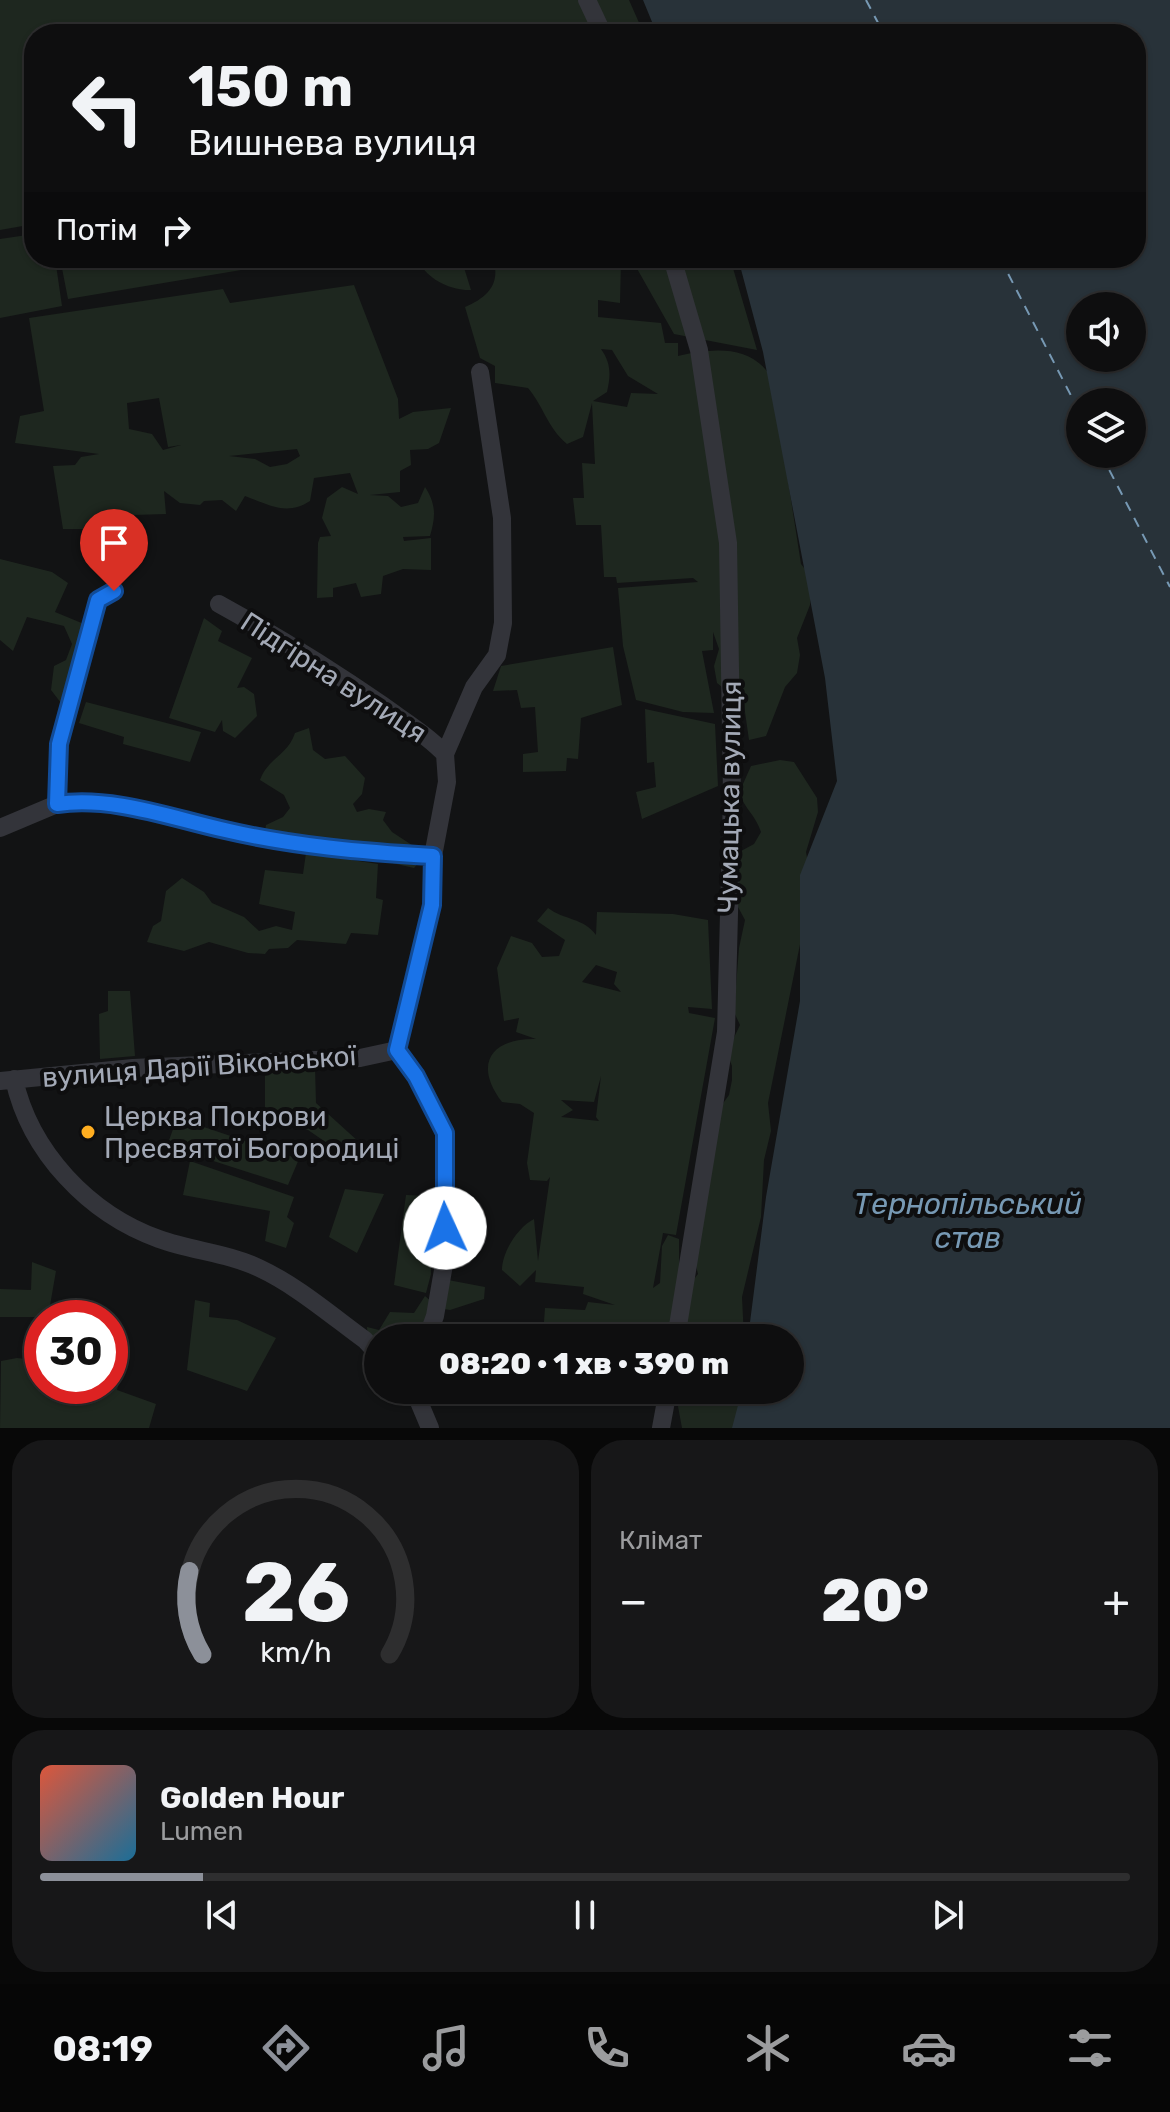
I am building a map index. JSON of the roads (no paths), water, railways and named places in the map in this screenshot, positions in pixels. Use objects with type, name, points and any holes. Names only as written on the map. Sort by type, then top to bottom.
[{"type":"street","points":[[587,0],[598,24]]},
{"type":"street","name":"Чумацька вулиця","points":[[675,268],[699,350],[728,543],[732,779],[726,1032],[678,1324]]},
{"type":"street","name":"Підгірна вулиця","points":[[397,1050],[432,905],[433,856],[447,782],[445,754],[474,687],[497,655],[503,623],[502,518],[480,372]]},
{"type":"street","points":[[57,804],[59,744],[98,600],[114,591]]},
{"type":"street","name":"Підгірна вулиця","points":[[219,604],[278,636],[366,694],[432,741],[445,754]]},
{"type":"street","points":[[0,828],[57,804],[82,801],[166,814],[298,843],[433,856]]},
{"type":"street","points":[[397,1050],[416,1076],[445,1133],[446,1253],[432,1324]]},
{"type":"street","name":"вулиця Дарії Віконської","points":[[7,1080],[133,1068],[360,1058],[397,1050]]},
{"type":"street","points":[[7,1080],[41,1145],[64,1179],[117,1216],[158,1239],[260,1268],[328,1312],[364,1342]]},
{"type":"street","points":[[420,1404],[430,1428]]},
{"type":"street","points":[[661,1428],[665,1404]]},
{"type":"water","name":"Тернопільський став","points":[[643,0],[1170,0],[1170,1428],[732,1428],[738,1404],[804,1404],[804,1324],[750,1324],[766,1197],[800,1001],[800,875],[837,781],[825,678],[763,352],[741,268],[1146,268],[1146,24],[653,24]]},
{"type":"place","name":"Церква Покрови Пресвятої Богородиці","points":[[88,1132]]}]
